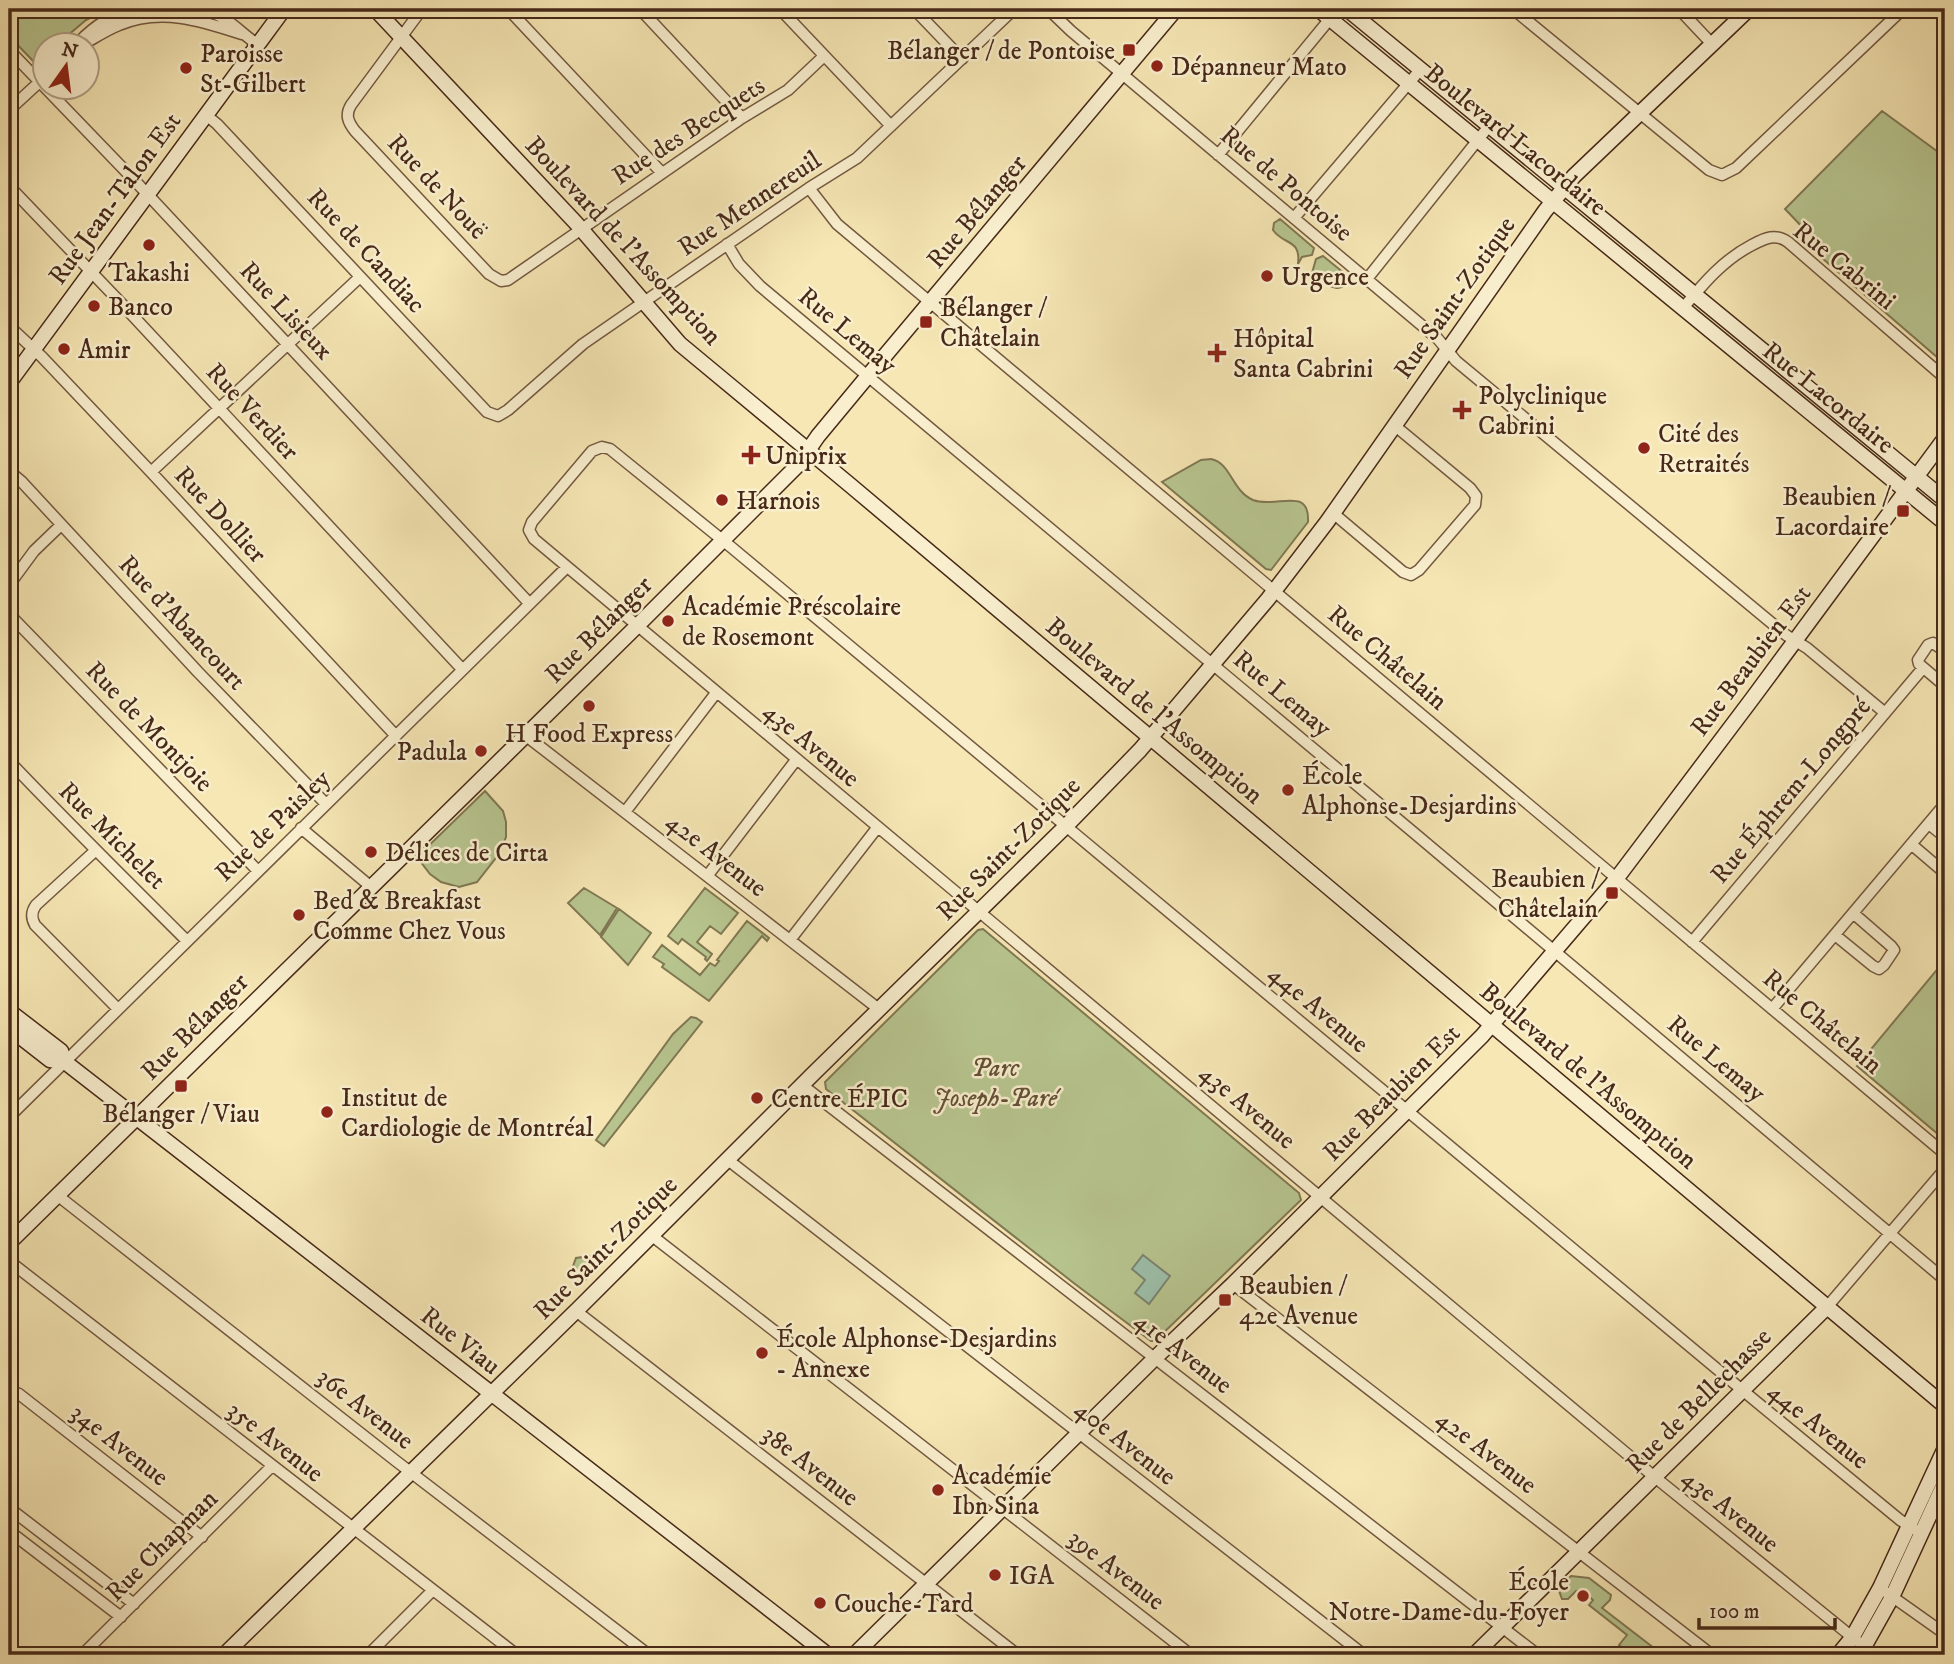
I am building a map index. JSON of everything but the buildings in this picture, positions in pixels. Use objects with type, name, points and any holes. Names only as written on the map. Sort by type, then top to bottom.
[{"type":"street","points":[[88,32],[107,19],[138,9]]},
{"type":"street","points":[[202,9],[229,20],[257,45]]},
{"type":"street","name":"Rue Jean-Talon Est","points":[[9,383],[284,9]]},
{"type":"street","name":"Boulevard de l'Assomption","points":[[376,9],[581,229],[680,344],[1945,1406]]},
{"type":"street","points":[[402,37],[422,9]]},
{"type":"street","points":[[509,9],[662,173]]},
{"type":"street","points":[[640,9],[743,118]]},
{"type":"street","points":[[780,9],[891,126]]},
{"type":"street","points":[[914,9],[962,59]]},
{"type":"street","name":"Rue Mennereuil","points":[[495,416],[508,410],[583,344],[809,188],[857,159],[1014,9]]},
{"type":"street","name":"Rue de Pontoise","points":[[1048,9],[1438,339],[1457,361],[1786,635],[1807,648],[1884,712]]},
{"type":"street","name":"Rue Bélanger","points":[[9,1243],[799,465],[868,376],[1176,9]]},
{"type":"street","name":"Boulevard Lacordaire","points":[[1318,9],[1334,14],[1409,83],[1683,308]]},
{"type":"street","name":"Boulevard Lacordaire","points":[[1347,9],[1695,294]]},
{"type":"street","points":[[1513,9],[1709,170],[1718,174],[1727,174],[1736,168],[1903,9]]},
{"type":"street","points":[[1679,9],[1712,44]]},
{"type":"street","name":"Rue Saint-Zotique","points":[[224,1655],[1065,827],[1150,738],[1273,592],[1333,513],[1447,349],[1574,176],[1749,9]]},
{"type":"street","points":[[1218,155],[1334,14]]},
{"type":"street","points":[[102,34],[125,22],[164,16],[201,20],[242,34]]},
{"type":"street","name":"Rue de Nouë","points":[[402,37],[351,105],[347,117],[355,131],[489,274],[501,281]]},
{"type":"street","name":"Rue Lisieux","points":[[9,50],[32,70]]},
{"type":"street","name":"Rue des Becquets","points":[[501,281],[508,280],[743,118],[789,90],[824,56]]},
{"type":"street","points":[[1294,218],[1420,69]]},
{"type":"street","points":[[9,110],[32,88]]},
{"type":"street","name":"Rue Lisieux","points":[[63,102],[530,603]]},
{"type":"street","name":"Rue de Candiac","points":[[206,115],[218,124],[487,412],[495,416]]},
{"type":"street","points":[[1367,279],[1489,126]]},
{"type":"street","name":"Rue Verdier","points":[[9,186],[462,669]]},
{"type":"street","name":"Rue Châtelain","points":[[809,188],[837,225],[1945,1154]]},
{"type":"street","name":"Rue Cabrini","points":[[1683,308],[1717,268],[1738,252],[1769,237],[1782,237],[1945,378]]},
{"type":"street","name":"Rue Lemay","points":[[727,244],[739,264],[760,286],[1945,1280]]},
{"type":"street","points":[[151,472],[360,276]]},
{"type":"street","name":"Rue Lacordaire","points":[[1695,294],[1945,500]]},
{"type":"street","name":"Rue Lacordaire","points":[[1683,308],[1945,523]]},
{"type":"street","name":"Rue Dollier","points":[[9,326],[151,472],[396,736]]},
{"type":"street","points":[[1333,513],[1403,572],[1411,575],[1419,570],[1475,505],[1476,496],[1470,488],[1394,425]]},
{"type":"street","name":"Rue Beaubien Est","points":[[854,1655],[1233,1284],[1491,1026],[1617,878],[1945,438]]},
{"type":"street","name":"44e Avenue","points":[[566,566],[534,539],[530,526],[592,451],[602,447],[610,449],[1742,1391],[1916,1530]]},
{"type":"street","name":"Rue d'Abancourt","points":[[9,471],[326,804]]},
{"type":"street","points":[[9,585],[34,551],[61,526]]},
{"type":"street","name":"Rue de Paisley","points":[[9,1117],[566,566]]},
{"type":"street","name":"43e Avenue","points":[[566,566],[1858,1647]]},
{"type":"street","name":"Rue de Montjoie","points":[[9,614],[258,871]]},
{"type":"street","name":"Rue Éphrem-Longpré","points":[[1692,942],[1923,667],[1918,660],[1928,645],[1933,643],[1945,651]]},
{"type":"street","points":[[1923,667],[1945,686]]},
{"type":"street","points":[[625,812],[716,693]]},
{"type":"street","name":"42e Avenue","points":[[525,735],[880,1010]]},
{"type":"street","points":[[708,876],[796,760]]},
{"type":"street","name":"Rue Michelet","points":[[9,761],[187,941]]},
{"type":"street","points":[[1772,1009],[1945,804]]},
{"type":"street","points":[[1929,824],[1945,838]]},
{"type":"street","points":[[301,828],[370,886]]},
{"type":"street","points":[[790,940],[877,828]]},
{"type":"street","points":[[1912,844],[1945,873]]},
{"type":"street","points":[[96,850],[36,905],[32,920],[118,1009]]},
{"type":"street","points":[[1835,935],[1874,966],[1879,969],[1884,965],[1894,950],[1853,913]]},
{"type":"street","points":[[9,1011],[61,1051],[65,1062],[50,1060],[9,1028]]},
{"type":"street","name":"Rue Viau","points":[[65,1062],[828,1655]]},
{"type":"street","name":"41e Avenue","points":[[802,1085],[1538,1655]]},
{"type":"street","name":"40e Avenue","points":[[728,1160],[1364,1655]]},
{"type":"street","name":"Rue de Bellechasse","points":[[1474,1655],[1827,1307],[1945,1169]]},
{"type":"street","name":"36e Avenue","points":[[57,1195],[649,1655]]},
{"type":"street","name":"39e Avenue","points":[[651,1235],[1191,1655]]},
{"type":"street","name":"35e Avenue","points":[[9,1261],[271,1467],[517,1655]]},
{"type":"street","name":"42e Avenue","points":[[1233,1284],[1712,1655]]},
{"type":"street","name":"38e Avenue","points":[[576,1311],[1018,1655]]},
{"type":"street","name":"34e Avenue","points":[[9,1390],[19,1394],[202,1537]]},
{"type":"street","points":[[1838,1655],[1858,1647],[1886,1593],[1916,1530],[1945,1448]]},
{"type":"street","name":"Rue Chapman","points":[[82,1655],[271,1467]]},
{"type":"street","points":[[1916,1530],[1944,1485]]},
{"type":"street","points":[[9,1508],[134,1604]]},
{"type":"street","points":[[9,1531],[121,1617]]},
{"type":"street","points":[[368,1655],[433,1590]]},
{"type":"street","points":[[1886,1593],[1945,1634]]},
{"type":"green space","points":[[9,9],[107,9],[86,20],[72,32],[32,32],[32,60],[9,36]]},
{"type":"green space","points":[[1882,111],[1945,157],[1945,364],[1822,258],[1827,253],[1785,209]]},
{"type":"green space","points":[[1280,219],[1314,248],[1312,255],[1302,257],[1298,264],[1297,250],[1273,230],[1274,223]]},
{"type":"green space","points":[[1323,256],[1349,277],[1343,287],[1330,286],[1312,273],[1316,259]]},
{"type":"green space","points":[[1211,459],[1223,466],[1240,490],[1253,500],[1298,501],[1307,511],[1308,522],[1271,570],[1266,569],[1162,482],[1201,460]]},
{"type":"green space","points":[[485,791],[503,811],[506,822],[506,837],[499,854],[477,882],[459,887],[441,882],[430,874],[417,857]]},
{"type":"green space","points":[[584,888],[617,908],[600,935],[568,903]]},
{"type":"green space","points":[[705,888],[738,913],[721,934],[710,926],[697,942],[712,954],[707,961],[706,957],[682,939],[678,944],[668,936]]},
{"type":"green space","points":[[619,909],[651,933],[628,965],[601,937]]},
{"type":"green space","points":[[747,921],[769,938],[767,941],[762,936],[709,1001],[662,967],[664,964],[653,957],[662,945],[700,975],[710,963],[715,966]]},
{"type":"green space","name":"Parc Joseph-Paré","points":[[983,929],[1299,1193],[1301,1200],[1155,1341],[1151,1341],[1075,1284],[826,1089],[825,1082],[978,930]]},
{"type":"green space","points":[[1945,960],[1945,1140],[1857,1066]]},
{"type":"green space","points":[[691,1017],[702,1022],[604,1146],[596,1140],[673,1034]]},
{"type":"green space","points":[[613,1253],[577,1287],[573,1266],[576,1258]]},
{"type":"green space","points":[[1571,1576],[1589,1578],[1611,1595],[1602,1608],[1663,1655],[1632,1655],[1619,1645],[1627,1635],[1589,1605],[1593,1600],[1582,1590],[1576,1591],[1568,1599],[1562,1599],[1558,1588]]},
{"type":"shaded area","points":[[1143,1255],[1170,1276],[1149,1304],[1135,1293],[1145,1280],[1132,1269]]},
{"type":"place","name":"Bélanger / de Pontoise","points":[[1129,50]]},
{"type":"place","name":"Dépanneur Mato","points":[[1157,66]]},
{"type":"place","name":"Paroisse St-Gilbert","points":[[186,68]]},
{"type":"place","name":"Takashi","points":[[149,245]]},
{"type":"place","name":"Urgence","points":[[1267,276]]},
{"type":"place","name":"Banco","points":[[94,306]]},
{"type":"place","name":"Bélanger / Châtelain","points":[[926,322]]},
{"type":"place","name":"Amir","points":[[64,349]]},
{"type":"place","name":"Hôpital Santa Cabrini","points":[[1217,353]]},
{"type":"place","name":"Polyclinique Cabrini","points":[[1462,410]]},
{"type":"place","name":"Cité des Retraités","points":[[1644,448]]},
{"type":"place","name":"Uniprix","points":[[751,455]]},
{"type":"place","name":"Harnois","points":[[722,500]]},
{"type":"place","name":"Beaubien / Lacordaire","points":[[1903,511]]},
{"type":"place","name":"Académie Préscolaire de Rosemont","points":[[668,621]]},
{"type":"place","name":"H Food Express","points":[[589,706]]},
{"type":"place","name":"Padula","points":[[481,751]]},
{"type":"place","name":"École Alphonse-Desjardins","points":[[1288,790]]},
{"type":"place","name":"Délices de Cirta","points":[[371,852]]},
{"type":"place","name":"Beaubien / Châtelain","points":[[1612,893]]},
{"type":"place","name":"Bed & Breakfast Comme Chez Vous","points":[[299,915]]},
{"type":"place","name":"Bélanger / Viau","points":[[181,1086]]},
{"type":"place","name":"Centre ÉPIC","points":[[757,1098]]},
{"type":"place","name":"Institut de Cardiologie de Montréal","points":[[327,1112]]},
{"type":"place","name":"Beaubien / 42e Avenue","points":[[1225,1300]]},
{"type":"place","name":"École Alphonse-Desjardins - Annexe","points":[[762,1353]]},
{"type":"place","name":"Académie Ibn Sina","points":[[938,1490]]},
{"type":"place","name":"IGA","points":[[995,1575]]},
{"type":"place","name":"École Notre-Dame-du-Foyer","points":[[1583,1596]]},
{"type":"place","name":"Couche-Tard","points":[[820,1603]]}]
